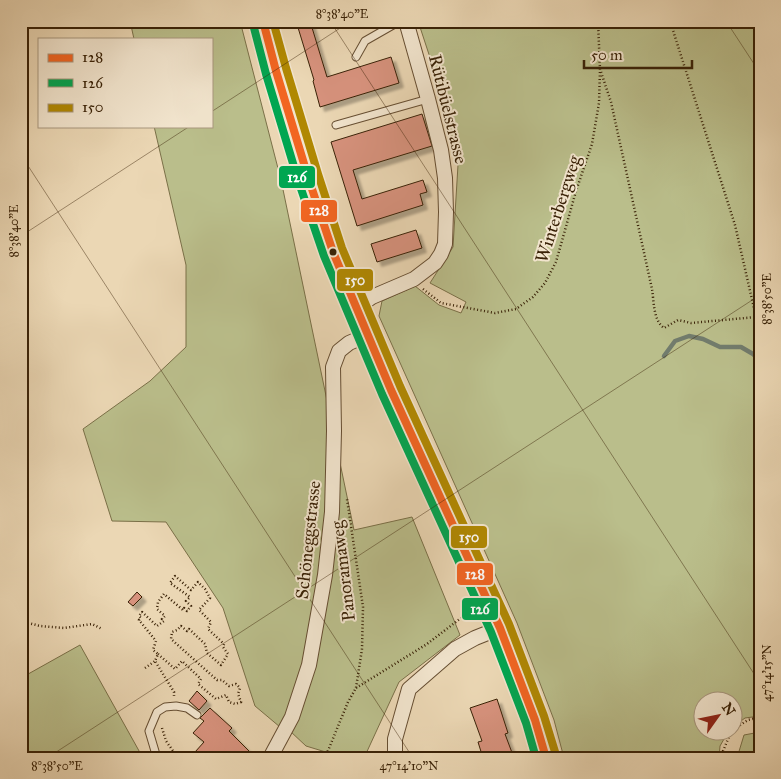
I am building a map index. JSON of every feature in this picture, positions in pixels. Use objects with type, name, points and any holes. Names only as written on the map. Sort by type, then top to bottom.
[{"type":"main road","points":[[263,21],[276,71],[313,192],[334,252],[391,390],[500,628],[535,720],[546,758]]},
{"type":"street","name":"Rütibüelstrasse","points":[[356,308],[372,298],[414,279],[435,262],[445,244],[445,178],[441,150],[406,21]]},
{"type":"street","name":"Schöneggstrasse","points":[[270,758],[292,717],[310,665],[325,575],[332,512],[333,367],[339,351],[367,335]]},
{"type":"street","points":[[395,758],[395,739],[409,689],[454,649],[500,628]]},
{"type":"lane","points":[[356,57],[365,42],[400,21]]},
{"type":"lane","points":[[336,126],[428,99]]},
{"type":"lane","points":[[157,758],[149,732],[157,712],[165,707],[176,706],[187,708],[197,715]]},
{"type":"path","name":"Winterbergweg","points":[[414,279],[426,292],[441,303],[495,313],[516,309],[534,297],[545,283],[556,262],[576,191],[592,144],[599,103],[598,21]]},
{"type":"path","points":[[670,21],[735,226],[756,317],[760,320]]},
{"type":"path","points":[[600,70],[610,102],[659,324],[664,328],[678,320],[691,323],[756,317]]},
{"type":"path","name":"Panoramaweg","points":[[325,758],[348,702],[356,688],[362,649],[363,607],[347,499]]},
{"type":"path","points":[[175,576],[191,590],[198,582],[210,598],[199,610],[211,622],[208,629],[224,644],[223,647],[228,654],[221,664],[207,653],[205,644],[189,629],[187,631],[181,626],[172,632],[171,639],[217,680],[222,680],[228,686],[236,684],[240,688],[238,694],[241,702],[235,704],[229,702],[226,695],[216,699],[198,684],[201,679],[182,661],[175,669],[158,654],[153,650],[156,641],[139,620],[141,618],[139,616],[142,612],[158,626],[164,621],[162,618],[164,616],[157,609],[158,602],[164,594],[183,610],[184,608],[187,611],[191,606],[186,601],[190,597],[170,583],[175,576]]},
{"type":"path","points":[[356,688],[427,644],[465,615]]},
{"type":"path","points":[[21,621],[40,626],[64,628],[92,624],[102,629]]},
{"type":"path","points":[[145,668],[155,661],[158,654]]},
{"type":"path","points":[[155,661],[174,692],[176,706]]},
{"type":"path","points":[[157,712],[166,741],[178,758]]},
{"type":"path","points":[[744,722],[760,717]]},
{"type":"path","points":[[722,758],[727,742]]},
{"type":"green space","points":[[130,21],[240,21],[281,180],[354,530],[412,517],[460,635],[399,682],[364,758],[328,758],[329,753],[306,746],[290,731],[280,727],[255,706],[223,608],[166,522],[112,521],[83,429],[150,381],[186,347],[186,265],[154,128],[212,128],[212,38],[134,38]]},
{"type":"green space","points":[[418,21],[760,21],[760,716],[744,719],[744,692],[694,692],[694,742],[722,742],[719,758],[564,758],[554,720],[517,623],[379,316],[382,301],[415,286],[439,305],[461,313],[466,302],[430,283],[453,247],[458,165],[441,91]]},
{"type":"green space","points":[[80,645],[143,758],[21,758],[21,678]]},
{"type":"green space","points":[[760,732],[760,758],[737,758],[742,742],[744,742],[744,735]]},
{"type":"building","points":[[296,21],[310,21],[327,77],[391,57],[399,83],[320,107]]},
{"type":"building","points":[[422,114],[432,146],[353,170],[362,199],[423,180],[427,192],[420,194],[423,205],[357,226],[331,142]]},
{"type":"building","points":[[416,230],[422,248],[377,262],[371,244]]},
{"type":"building","points":[[137,592],[142,597],[133,606],[128,602]]},
{"type":"building","points":[[197,691],[207,701],[199,710],[189,701]]},
{"type":"building","points":[[497,699],[508,733],[505,734],[514,758],[483,758],[478,742],[482,741],[470,708]]},
{"type":"building","points":[[210,708],[232,728],[229,731],[254,756],[252,758],[201,758],[195,752],[204,742],[193,733],[204,721],[200,718]]},
{"type":"waterway","points":[[664,356],[675,341],[689,336],[703,339],[720,347],[741,347],[760,361]]},
{"type":"transit line","name":"128","points":[[263,21],[308,177],[333,252],[391,390],[500,628],[535,720],[546,758]]},
{"type":"transit line","name":"150","points":[[273,21],[342,248],[400,386],[509,624],[544,716],[556,755]]},
{"type":"transit line","name":"126","points":[[253,24],[298,180],[324,256],[382,394],[491,632],[526,723],[536,758]]}]
